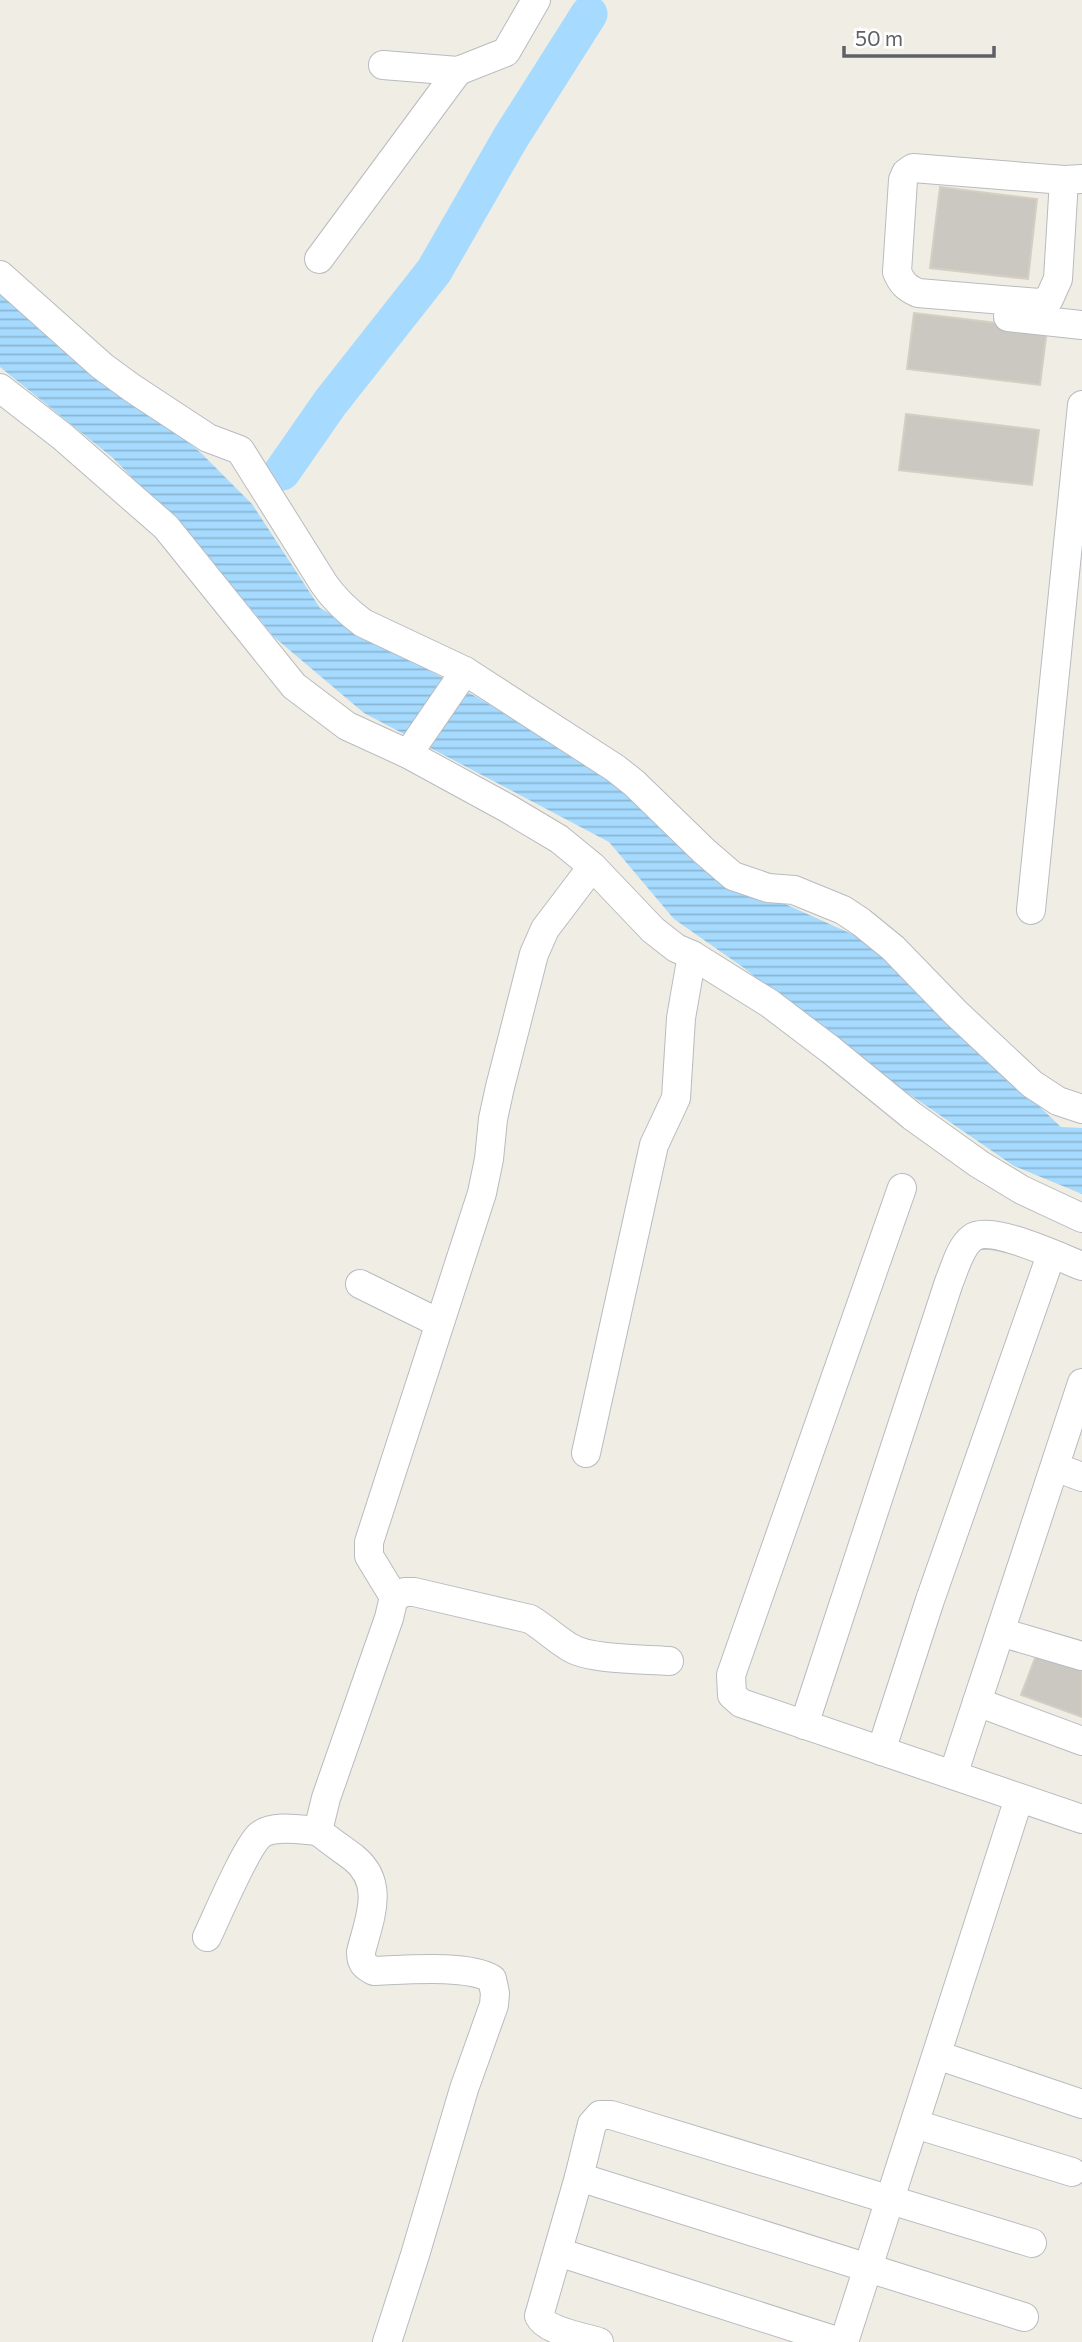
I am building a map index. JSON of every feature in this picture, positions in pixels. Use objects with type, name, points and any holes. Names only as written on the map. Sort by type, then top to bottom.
[{"type":"street","points":[[383,65],[458,71],[506,52],[536,0]]},
{"type":"street","points":[[319,259],[458,71]]},
{"type":"street","points":[[913,168],[1073,179],[1058,279],[1049,299],[1038,303],[918,293],[900,281],[897,272],[903,180],[906,173],[913,168]]},
{"type":"street","points":[[0,275],[102,366],[132,388],[208,438],[240,450],[324,584],[349,613],[615,768],[733,876],[768,888],[794,890],[843,910],[861,922],[893,948],[1032,1084],[1058,1101],[1082,1109]]},
{"type":"street","points":[[912,307],[1082,325]]},
{"type":"street","points":[[0,388],[63,437],[166,527],[294,686],[347,726],[412,748],[559,839],[592,867],[653,930],[676,948],[786,1016],[912,1116],[979,1164],[1021,1190],[1082,1218]]},
{"type":"street","points":[[1031,910],[1082,405]]},
{"type":"street","points":[[412,748],[461,676]]},
{"type":"street","points":[[318,1831],[326,1798],[394,1597],[369,1556],[369,1542],[482,1193],[493,1119],[534,954],[545,929],[592,867]]},
{"type":"street","points":[[586,1453],[654,1145],[676,1098],[681,1018],[692,956]]},
{"type":"street","points":[[902,1188],[731,1675],[732,1695],[741,1703],[1082,1819]]},
{"type":"street","points":[[804,1725],[949,1282],[963,1250],[971,1238],[981,1234],[997,1234],[1082,1266]]},
{"type":"street","points":[[881,1751],[938,1575],[1051,1255]]},
{"type":"street","points":[[360,1284],[439,1323]]},
{"type":"street","points":[[953,1775],[1082,1384]]},
{"type":"street","points":[[1055,1466],[1082,1476]]},
{"type":"street","points":[[394,1597],[405,1592],[414,1592],[530,1619],[571,1649],[586,1654],[669,1661]]},
{"type":"street","points":[[1000,1632],[1082,1656]]},
{"type":"street","points":[[977,1702],[1082,1741]]},
{"type":"street","points":[[558,2252],[842,2342],[1019,1798]]},
{"type":"street","points":[[207,1937],[259,1835],[285,1829],[318,1831],[355,1859],[365,1870],[373,1886],[374,1896],[361,1952],[361,1961],[365,1967],[374,1971],[448,1970],[479,1974],[492,1979],[494,2005],[464,2089],[387,2342]]},
{"type":"street","points":[[937,2054],[1082,2104]]},
{"type":"street","points":[[599,2342],[551,2327],[542,2323],[539,2316],[592,2124],[600,2115],[611,2115],[1032,2243]]},
{"type":"street","points":[[915,2124],[1072,2172]]},
{"type":"street","points":[[579,2177],[1024,2317]]},
{"type":"water","points":[[0,291],[200,452],[252,504],[320,608],[595,768],[675,830],[734,890],[785,904],[863,939],[1061,1127],[1082,1128],[1082,1194],[1014,1166],[855,1057],[744,968],[674,919],[609,842],[364,713],[274,637],[197,544],[113,458],[0,367]]},
{"type":"building","points":[[940,187],[1037,199],[1028,279],[930,268]]},
{"type":"building","points":[[914,313],[1047,329],[1040,385],[907,369]]},
{"type":"building","points":[[906,414],[1039,430],[1032,485],[899,470]]},
{"type":"building","points":[[1037,1653],[1082,1670],[1082,1717],[1021,1695]]},
{"type":"waterway","points":[[282,472],[330,403],[434,271],[511,137],[589,14]]}]
